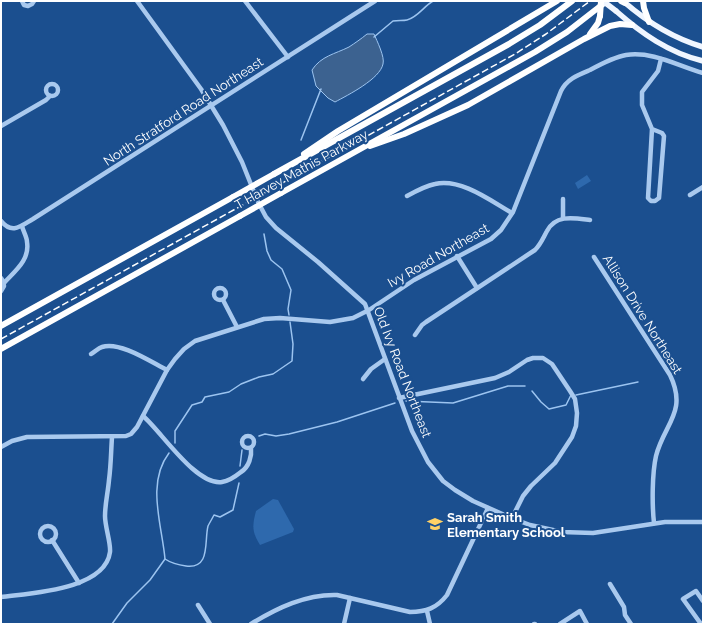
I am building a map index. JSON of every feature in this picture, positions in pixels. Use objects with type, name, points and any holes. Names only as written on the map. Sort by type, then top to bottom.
[{"type":"highway","name":"T Harvey Mathis Parkway","points":[[1,326],[514,41],[540,25],[572,1]]},
{"type":"highway","points":[[584,39],[595,28],[600,16],[602,1]]},
{"type":"highway","name":"T Harvey Mathis Parkway","points":[[1,349],[550,43],[582,21],[607,1]]},
{"type":"highway","points":[[607,1],[616,11]]},
{"type":"highway","points":[[643,1],[649,22]]},
{"type":"highway","points":[[274,174],[338,131],[555,2]]},
{"type":"highway","points":[[358,150],[404,134],[468,106],[584,39],[615,24],[632,25]]},
{"type":"main road","points":[[602,1],[632,25],[666,47],[683,55],[703,61]]},
{"type":"main road","points":[[623,2],[649,22],[678,38],[703,46]]},
{"type":"street","points":[[22,1],[28,6],[34,1]]},
{"type":"street","name":"Old Ivy Road Northeast","points":[[137,1],[211,106],[238,152],[258,202],[266,217],[276,228],[361,299],[369,310],[385,359],[414,437],[423,455],[433,470],[443,481],[455,490],[488,508],[512,518],[546,529],[578,533],[607,532],[654,523],[676,521],[703,522]]},
{"type":"street","points":[[245,1],[288,57]]},
{"type":"street","name":"North Stratford Road Northeast","points":[[22,226],[375,1]]},
{"type":"street","name":"Ivy Road Northeast","points":[[1,447],[12,441],[26,438],[122,437],[131,434],[137,427],[167,370],[179,353],[190,344],[202,338],[253,322],[272,318],[341,321],[353,318],[369,310],[414,280],[484,243],[496,234],[512,214],[561,91],[565,84],[572,78],[619,57],[633,54],[652,55],[703,73]]},
{"type":"street","points":[[652,129],[662,133],[664,136],[659,198],[655,201],[651,201],[648,198],[652,129],[642,104],[642,92],[658,71],[662,59]]},
{"type":"street","points":[[1,126],[46,100],[50,96]]},
{"type":"street","points":[[407,196],[428,186],[452,183],[464,186],[512,214]]},
{"type":"street","points":[[690,195],[703,187]]},
{"type":"street","points":[[563,199],[563,218]]},
{"type":"street","points":[[415,335],[426,322],[535,250],[541,243],[550,226],[555,221],[571,217],[590,220]]},
{"type":"street","points":[[1,221],[10,228],[14,229],[22,226],[27,241],[27,252],[23,263],[4,283],[1,291]]},
{"type":"street","points":[[457,256],[477,288]]},
{"type":"street","name":"Allison Drive Northeast","points":[[594,257],[670,376],[676,390],[677,401],[675,413],[659,446],[655,462],[654,523]]},
{"type":"street","points":[[1,278],[4,283]]},
{"type":"street","points":[[223,300],[237,327]]},
{"type":"street","points":[[91,354],[101,347],[110,346],[123,348],[167,370]]},
{"type":"street","points":[[399,398],[495,378],[509,372],[533,358],[543,358],[552,364],[574,399],[577,412],[576,426],[572,437],[555,464],[531,486],[523,496],[512,518]]},
{"type":"street","points":[[363,379],[370,369],[385,359]]},
{"type":"street","points":[[143,416],[151,423],[177,454],[198,473],[216,481],[222,482],[245,469],[252,452],[251,448]]},
{"type":"street","points":[[1,597],[58,589],[79,583],[94,576],[106,564],[110,554],[105,516],[112,437]]},
{"type":"street","points":[[251,624],[280,608],[312,597],[325,595],[337,595],[410,612],[427,611],[439,604],[447,595],[488,508]]},
{"type":"street","points":[[52,540],[79,583]]},
{"type":"street","points":[[610,584],[624,606],[625,615],[631,624]]},
{"type":"street","points":[[700,624],[683,598],[696,591],[703,601]]},
{"type":"street","points":[[344,624],[350,598]]},
{"type":"street","points":[[198,605],[210,624]]},
{"type":"street","points":[[427,611],[430,624]]},
{"type":"street","points":[[560,624],[580,611],[588,624]]},
{"type":"shaded area","points":[[367,34],[374,34],[380,49],[383,57],[381,70],[363,86],[335,102],[328,98],[316,86],[312,70],[324,58],[349,47]]},
{"type":"shaded area","points":[[587,175],[591,181],[578,189],[575,183]]},
{"type":"shaded area","points":[[273,499],[278,500],[294,529],[293,532],[260,545],[255,536],[254,529],[256,511]]},
{"type":"waterway","points":[[374,37],[393,21],[411,19],[433,1]]},
{"type":"waterway","points":[[301,140],[321,89]]},
{"type":"waterway","points":[[264,234],[267,251],[271,260],[282,269],[291,290],[288,309],[289,315]]},
{"type":"waterway","points":[[175,443],[175,431],[192,405],[202,402],[205,397],[229,392],[241,384],[259,377],[273,374],[292,361],[293,344],[290,322]]},
{"type":"waterway","points":[[576,395],[638,382]]},
{"type":"waterway","points":[[406,401],[453,403],[508,386],[525,386]]},
{"type":"waterway","points":[[532,391],[549,409],[566,405],[571,395]]},
{"type":"waterway","points":[[259,436],[265,434],[276,436],[289,434],[337,422],[395,403]]},
{"type":"waterway","points":[[240,466],[242,450]]},
{"type":"waterway","points":[[112,624],[127,603],[150,580],[165,559],[157,504],[157,491],[158,477],[162,465],[169,453]]},
{"type":"waterway","points":[[165,559],[175,564],[186,566],[194,566],[203,559],[208,526],[214,515],[220,517],[233,510],[239,483]]},
{"type":"railway","points":[[1,339],[515,54],[546,34],[590,1]]},
{"type":"place","name":"Sarah Smith Elementary School","points":[[435,524]]}]
